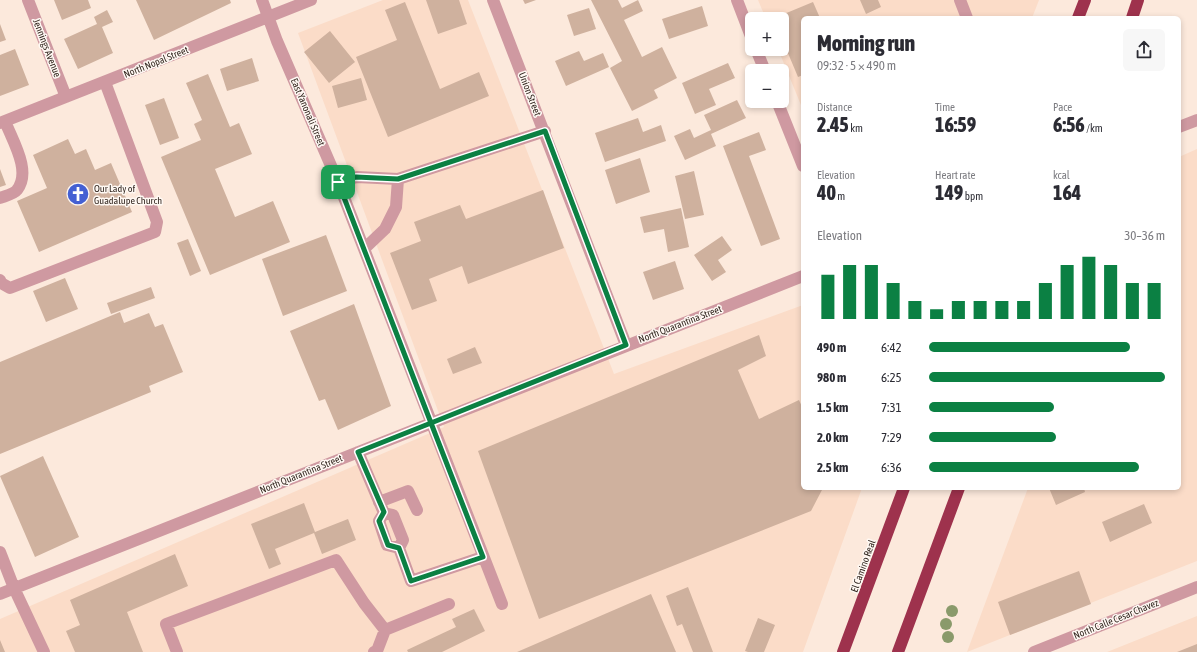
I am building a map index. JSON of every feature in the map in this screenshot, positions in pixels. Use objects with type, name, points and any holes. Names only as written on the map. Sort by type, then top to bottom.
[{"type":"highway","points":[[1079,16],[1085,0]]},
{"type":"highway","points":[[1133,16],[1138,0]]},
{"type":"highway","name":"El Camino Real","points":[[844,652],[903,490]]},
{"type":"highway","points":[[898,652],[958,490]]},
{"type":"street","name":"Jennings Avenue","points":[[28,0],[66,97]]},
{"type":"street","name":"East Yanonali Street","points":[[262,0],[277,41],[365,248],[431,423],[502,604]]},
{"type":"street","name":"North Nopal Street","points":[[3,122],[311,0]]},
{"type":"street","name":"Union Street","points":[[493,0],[545,131],[626,345]]},
{"type":"street","points":[[736,0],[745,22]]},
{"type":"street","points":[[960,0],[966,16]]},
{"type":"street","points":[[0,280],[1,283],[10,288],[154,232],[157,222],[104,82]]},
{"type":"street","points":[[780,108],[801,161]]},
{"type":"street","points":[[1181,126],[1197,120]]},
{"type":"street","points":[[0,198],[16,191],[22,179],[22,164],[3,122]]},
{"type":"street","points":[[338,182],[356,177],[398,179],[545,131]]},
{"type":"street","points":[[365,248],[385,229],[396,207],[398,179]]},
{"type":"street","name":"North Quarantina Street","points":[[0,594],[801,277]]},
{"type":"street","points":[[358,452],[382,507],[393,515],[403,540],[399,548],[411,581],[483,557]]},
{"type":"street","points":[[382,507],[408,491],[417,510]]},
{"type":"street","points":[[0,552],[14,588],[44,652]]},
{"type":"street","points":[[177,652],[166,624],[336,560],[364,603],[385,630]]},
{"type":"street","name":"North Calle Cesar Chavez","points":[[1034,652],[1197,587]]},
{"type":"street","points":[[374,652],[377,651],[385,630],[449,604]]},
{"type":"shaded area","points":[[383,0],[468,0],[614,374],[801,306],[801,490],[861,490],[803,652],[0,652],[0,619],[444,427],[298,33]]},
{"type":"shaded area","points":[[758,0],[1039,0],[1033,16],[801,16],[801,105],[789,76],[789,64],[784,64],[781,56],[789,56],[789,12],[763,12]]},
{"type":"shaded area","points":[[1197,149],[1197,561],[967,652],[1027,490],[1181,490],[1181,156]]},
{"type":"shaded area","points":[[1197,616],[1197,652],[1107,652]]},
{"type":"building","points":[[54,0],[88,0],[91,8],[62,20]]},
{"type":"building","points":[[136,0],[230,0],[231,3],[154,40]]},
{"type":"building","points":[[426,0],[459,0],[467,24],[438,34]]},
{"type":"building","points":[[523,0],[536,0],[525,4]]},
{"type":"building","points":[[591,0],[618,0],[622,8],[638,0],[643,11],[624,20],[642,57],[662,47],[677,78],[654,90],[658,98],[632,111],[610,68],[622,61]]},
{"type":"building","points":[[860,0],[878,0],[881,7],[866,14]]},
{"type":"building","points":[[405,2],[440,89],[479,72],[489,96],[388,137],[356,57],[397,40],[385,10]]},
{"type":"building","points":[[813,2],[819,16],[801,16],[801,76],[798,77],[789,56],[789,12]]},
{"type":"building","points":[[702,6],[708,26],[669,39],[662,19]]},
{"type":"building","points":[[589,8],[596,29],[574,36],[567,15]]},
{"type":"building","points":[[107,10],[113,22],[102,27],[113,53],[78,69],[64,39],[97,24],[94,17]]},
{"type":"building","points":[[0,24],[6,40],[0,42]]},
{"type":"building","points":[[330,31],[355,62],[329,83],[304,52]]},
{"type":"building","points":[[15,49],[29,85],[0,96],[0,55]]},
{"type":"building","points":[[579,51],[584,61],[603,53],[609,67],[566,86],[555,61]]},
{"type":"building","points":[[252,58],[259,81],[227,91],[220,69]]},
{"type":"building","points":[[728,63],[735,78],[709,89],[716,105],[695,114],[682,83]]},
{"type":"building","points":[[208,74],[230,127],[239,123],[252,154],[215,169],[235,217],[273,201],[290,242],[210,275],[161,157],[201,140],[194,124],[202,120],[186,83]]},
{"type":"building","points":[[361,78],[367,100],[338,108],[332,86]]},
{"type":"building","points":[[164,98],[179,138],[160,145],[145,105]]},
{"type":"building","points":[[737,100],[746,118],[711,134],[716,146],[685,160],[674,136],[690,129],[694,138],[711,130],[704,115]]},
{"type":"building","points":[[638,118],[643,132],[661,125],[666,141],[605,162],[595,133]]},
{"type":"building","points":[[759,132],[766,150],[749,156],[780,239],[761,246],[723,146]]},
{"type":"building","name":"Our Lady of Guadalupe Church","points":[[68,139],[75,154],[86,149],[95,170],[111,163],[132,212],[39,252],[17,201],[47,188],[33,155]]},
{"type":"building","points":[[640,158],[650,192],[616,204],[605,170]]},
{"type":"building","points":[[0,169],[6,185],[0,187]]},
{"type":"building","points":[[694,171],[704,215],[685,219],[675,176]]},
{"type":"building","points":[[543,190],[564,248],[468,284],[462,266],[429,279],[437,301],[412,310],[390,253],[421,241],[414,222],[460,205],[466,219]]},
{"type":"building","points":[[681,208],[689,247],[668,252],[664,229],[644,233],[640,217]]},
{"type":"building","points":[[326,235],[347,291],[283,316],[262,259]]},
{"type":"building","points":[[722,236],[732,250],[718,260],[726,272],[712,281],[694,255]]},
{"type":"building","points":[[188,239],[201,271],[190,276],[177,243]]},
{"type":"building","points":[[675,261],[684,289],[653,300],[643,272]]},
{"type":"building","points":[[65,278],[78,309],[46,322],[33,291]]},
{"type":"building","points":[[151,287],[155,298],[111,314],[107,303]]},
{"type":"building","points":[[354,304],[391,406],[338,430],[325,399],[319,401],[290,331]]},
{"type":"building","points":[[120,312],[124,323],[149,313],[155,327],[163,324],[183,372],[149,386],[151,392],[0,454],[0,362]]},
{"type":"building","points":[[759,335],[766,356],[738,370],[759,419],[799,400],[801,404],[801,490],[822,490],[811,511],[539,619],[478,451]]},
{"type":"building","points":[[475,347],[482,363],[453,374],[447,359]]},
{"type":"building","points":[[43,456],[79,537],[35,557],[0,476]]},
{"type":"building","points":[[1050,490],[1084,490],[1085,492],[1056,505]]},
{"type":"building","points":[[304,503],[315,532],[348,519],[356,540],[322,554],[314,533],[275,549],[281,564],[269,569],[251,524]]},
{"type":"building","points":[[1144,504],[1152,523],[1110,542],[1102,522]]},
{"type":"building","points":[[175,554],[188,586],[127,612],[143,652],[75,652],[66,631],[80,625],[70,600]]},
{"type":"building","points":[[1079,571],[1091,604],[1010,635],[998,602]]},
{"type":"building","points":[[688,587],[713,652],[693,652],[682,624],[677,626],[666,596]]},
{"type":"building","points":[[651,594],[676,652],[517,652]]},
{"type":"building","points":[[474,609],[485,631],[442,652],[408,652],[407,650],[456,627],[452,619]]},
{"type":"building","points":[[758,618],[775,625],[764,652],[745,651]]},
{"type":"building","points":[[0,640],[5,652],[0,652]]},
{"type":"building","points":[[1197,644],[1197,652],[1177,652]]},
{"type":"place","name":"Our Lady of Guadalupe Church","points":[[78,194]]},
{"type":"route","points":[[338,182],[356,177],[398,179],[458,161],[545,131],[626,345],[431,423],[483,557],[411,581],[399,548],[388,545],[379,521],[384,512],[358,452],[431,423],[365,248],[338,182]]}]
